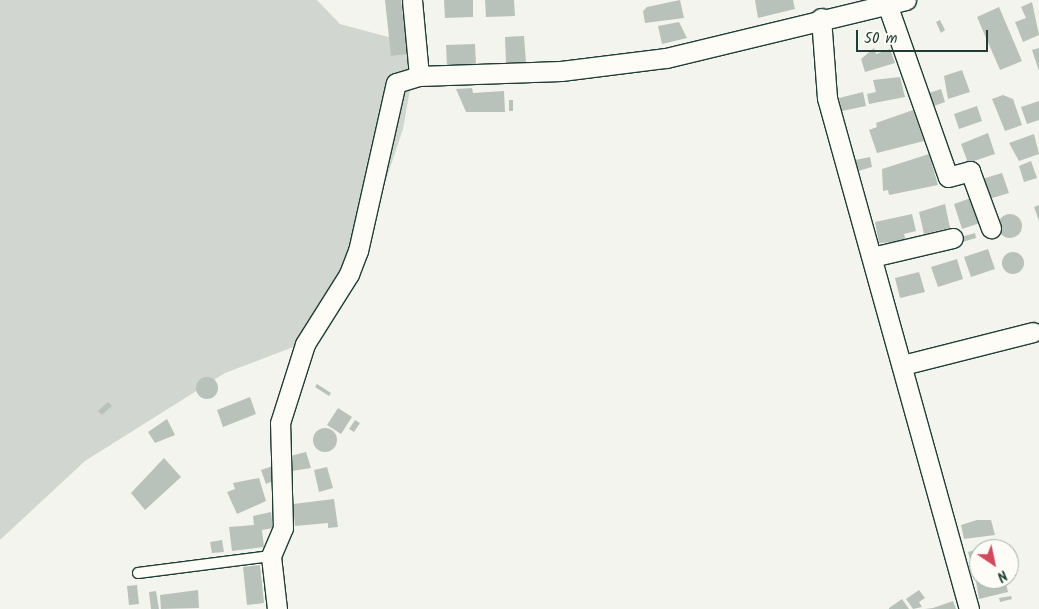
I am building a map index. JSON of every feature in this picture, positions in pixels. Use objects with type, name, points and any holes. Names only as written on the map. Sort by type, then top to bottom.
[{"type":"street","points":[[412,0],[419,76]]},
{"type":"street","points":[[277,609],[271,556],[283,528],[280,423],[290,382],[305,344],[349,274],[358,251],[391,94],[396,83],[419,76],[561,71],[666,58],[822,18],[906,0]]},
{"type":"street","points":[[887,4],[948,177],[970,171],[991,228]]},
{"type":"street","points":[[822,18],[828,98],[969,609]]},
{"type":"street","points":[[872,257],[953,238]]},
{"type":"street","points":[[903,365],[1033,332]]},
{"type":"lane","points":[[138,573],[271,556]]},
{"type":"shaded area","points":[[0,0],[317,0],[340,24],[418,45],[403,129],[374,216],[317,338],[225,373],[85,461],[0,540]]},
{"type":"building","points":[[385,0],[401,0],[408,54],[391,56]]},
{"type":"building","points":[[444,0],[473,0],[473,17],[445,18]]},
{"type":"building","points":[[485,0],[514,0],[515,16],[486,17]]},
{"type":"building","points":[[680,0],[684,18],[645,23],[643,11],[647,7]]},
{"type":"building","points":[[755,0],[793,0],[795,9],[758,18]]},
{"type":"building","points":[[1032,2],[1039,35],[1023,42],[1015,22],[1026,18],[1021,7]]},
{"type":"building","points":[[999,7],[1022,61],[1000,70],[977,17]]},
{"type":"building","points":[[940,20],[945,30],[941,33],[936,22]]},
{"type":"building","points":[[679,22],[687,38],[662,44],[658,26]]},
{"type":"building","points":[[524,36],[526,63],[506,64],[505,37]]},
{"type":"building","points":[[475,44],[476,65],[447,66],[446,45]]},
{"type":"building","points":[[874,48],[876,54],[890,49],[895,63],[865,72],[861,59]]},
{"type":"building","points":[[1039,48],[1039,71],[1032,50]]},
{"type":"building","points":[[962,70],[970,92],[948,99],[944,76]]},
{"type":"building","points":[[900,77],[905,97],[869,104],[867,94],[876,92],[873,80]]},
{"type":"building","points":[[472,88],[473,93],[504,91],[505,112],[466,112],[456,89]]},
{"type":"building","points":[[941,89],[945,102],[934,106],[929,93]]},
{"type":"building","points":[[863,92],[866,106],[842,111],[839,98]]},
{"type":"building","points":[[1003,95],[1013,99],[1022,125],[1005,131],[992,99]]},
{"type":"building","points":[[509,100],[513,100],[513,111],[509,111]]},
{"type":"building","points":[[1039,101],[1039,120],[1027,124],[1021,107]]},
{"type":"building","points":[[977,106],[982,121],[959,129],[954,114]]},
{"type":"building","points":[[913,110],[924,141],[877,153],[869,130],[877,127],[876,123]]},
{"type":"building","points":[[988,133],[995,154],[968,163],[961,144]]},
{"type":"building","points":[[1034,134],[1039,154],[1019,161],[1009,143]]},
{"type":"building","points":[[929,154],[938,185],[889,195],[888,190],[883,191],[882,169]]},
{"type":"building","points":[[870,157],[872,167],[858,171],[855,160]]},
{"type":"building","points":[[1031,161],[1037,178],[1024,182],[1019,166]]},
{"type":"building","points":[[1002,173],[1009,193],[989,199],[982,179]]},
{"type":"building","points":[[971,198],[980,223],[962,229],[954,204]]},
{"type":"building","points":[[945,204],[950,228],[924,234],[919,212]]},
{"type":"building","points":[[1039,205],[1039,221],[1034,207]]},
{"type":"building","points":[[912,214],[916,231],[904,234],[906,241],[879,243],[875,222]]},
{"type":"building","points":[[1010,214],[1019,217],[1022,226],[1019,235],[1010,238],[1001,235],[998,226],[1001,217]]},
{"type":"building","points":[[975,233],[976,238],[959,243],[958,238]]},
{"type":"building","points":[[988,249],[995,269],[971,277],[964,257]]},
{"type":"building","points":[[1013,252],[1021,255],[1024,263],[1021,271],[1013,274],[1005,271],[1002,263],[1005,255]]},
{"type":"building","points":[[957,259],[963,279],[938,287],[931,267]]},
{"type":"building","points":[[919,272],[925,292],[900,298],[895,278]]},
{"type":"building","points":[[207,377],[215,380],[218,388],[215,396],[207,399],[199,396],[196,388],[199,380]]},
{"type":"building","points":[[317,384],[331,393],[329,396],[315,387]]},
{"type":"building","points":[[250,397],[256,414],[223,427],[217,410]]},
{"type":"building","points":[[108,402],[112,406],[102,415],[98,411]]},
{"type":"building","points":[[338,408],[352,417],[341,434],[327,425]]},
{"type":"building","points":[[167,419],[175,435],[155,443],[148,432]]},
{"type":"building","points":[[355,420],[360,423],[354,432],[349,429]]},
{"type":"building","points":[[325,428],[334,431],[337,440],[334,449],[325,452],[316,449],[313,440],[316,431]]},
{"type":"building","points":[[306,452],[311,468],[292,471],[290,456]]},
{"type":"building","points":[[164,458],[181,477],[145,510],[131,493]]},
{"type":"building","points":[[273,466],[273,481],[266,484],[261,470]]},
{"type":"building","points":[[327,467],[333,488],[319,492],[314,470]]},
{"type":"building","points":[[259,478],[266,501],[237,514],[227,492],[235,489],[233,483]]},
{"type":"building","points":[[334,499],[338,527],[328,528],[328,523],[295,526],[293,504]]},
{"type":"building","points":[[271,512],[273,528],[262,530],[264,547],[232,551],[229,527],[254,525],[253,516]]},
{"type":"building","points":[[977,520],[991,520],[995,535],[964,539],[961,525]]},
{"type":"building","points":[[222,540],[224,552],[212,553],[210,542]]},
{"type":"building","points":[[260,565],[264,603],[247,605],[243,567]]},
{"type":"building","points":[[137,585],[139,604],[129,605],[127,586]]},
{"type":"building","points":[[977,589],[1007,589],[1008,592],[979,599]]},
{"type":"building","points":[[198,590],[199,608],[161,609],[160,595]]},
{"type":"building","points":[[919,590],[925,598],[919,602],[922,607],[913,609],[906,599]]},
{"type":"building","points":[[156,591],[159,609],[151,609],[149,592]]},
{"type":"building","points":[[1011,596],[1012,599],[1000,602],[999,598]]},
{"type":"building","points":[[902,599],[909,609],[889,609],[889,608]]},
{"type":"building","points":[[953,601],[956,609],[925,609],[933,608]]}]
